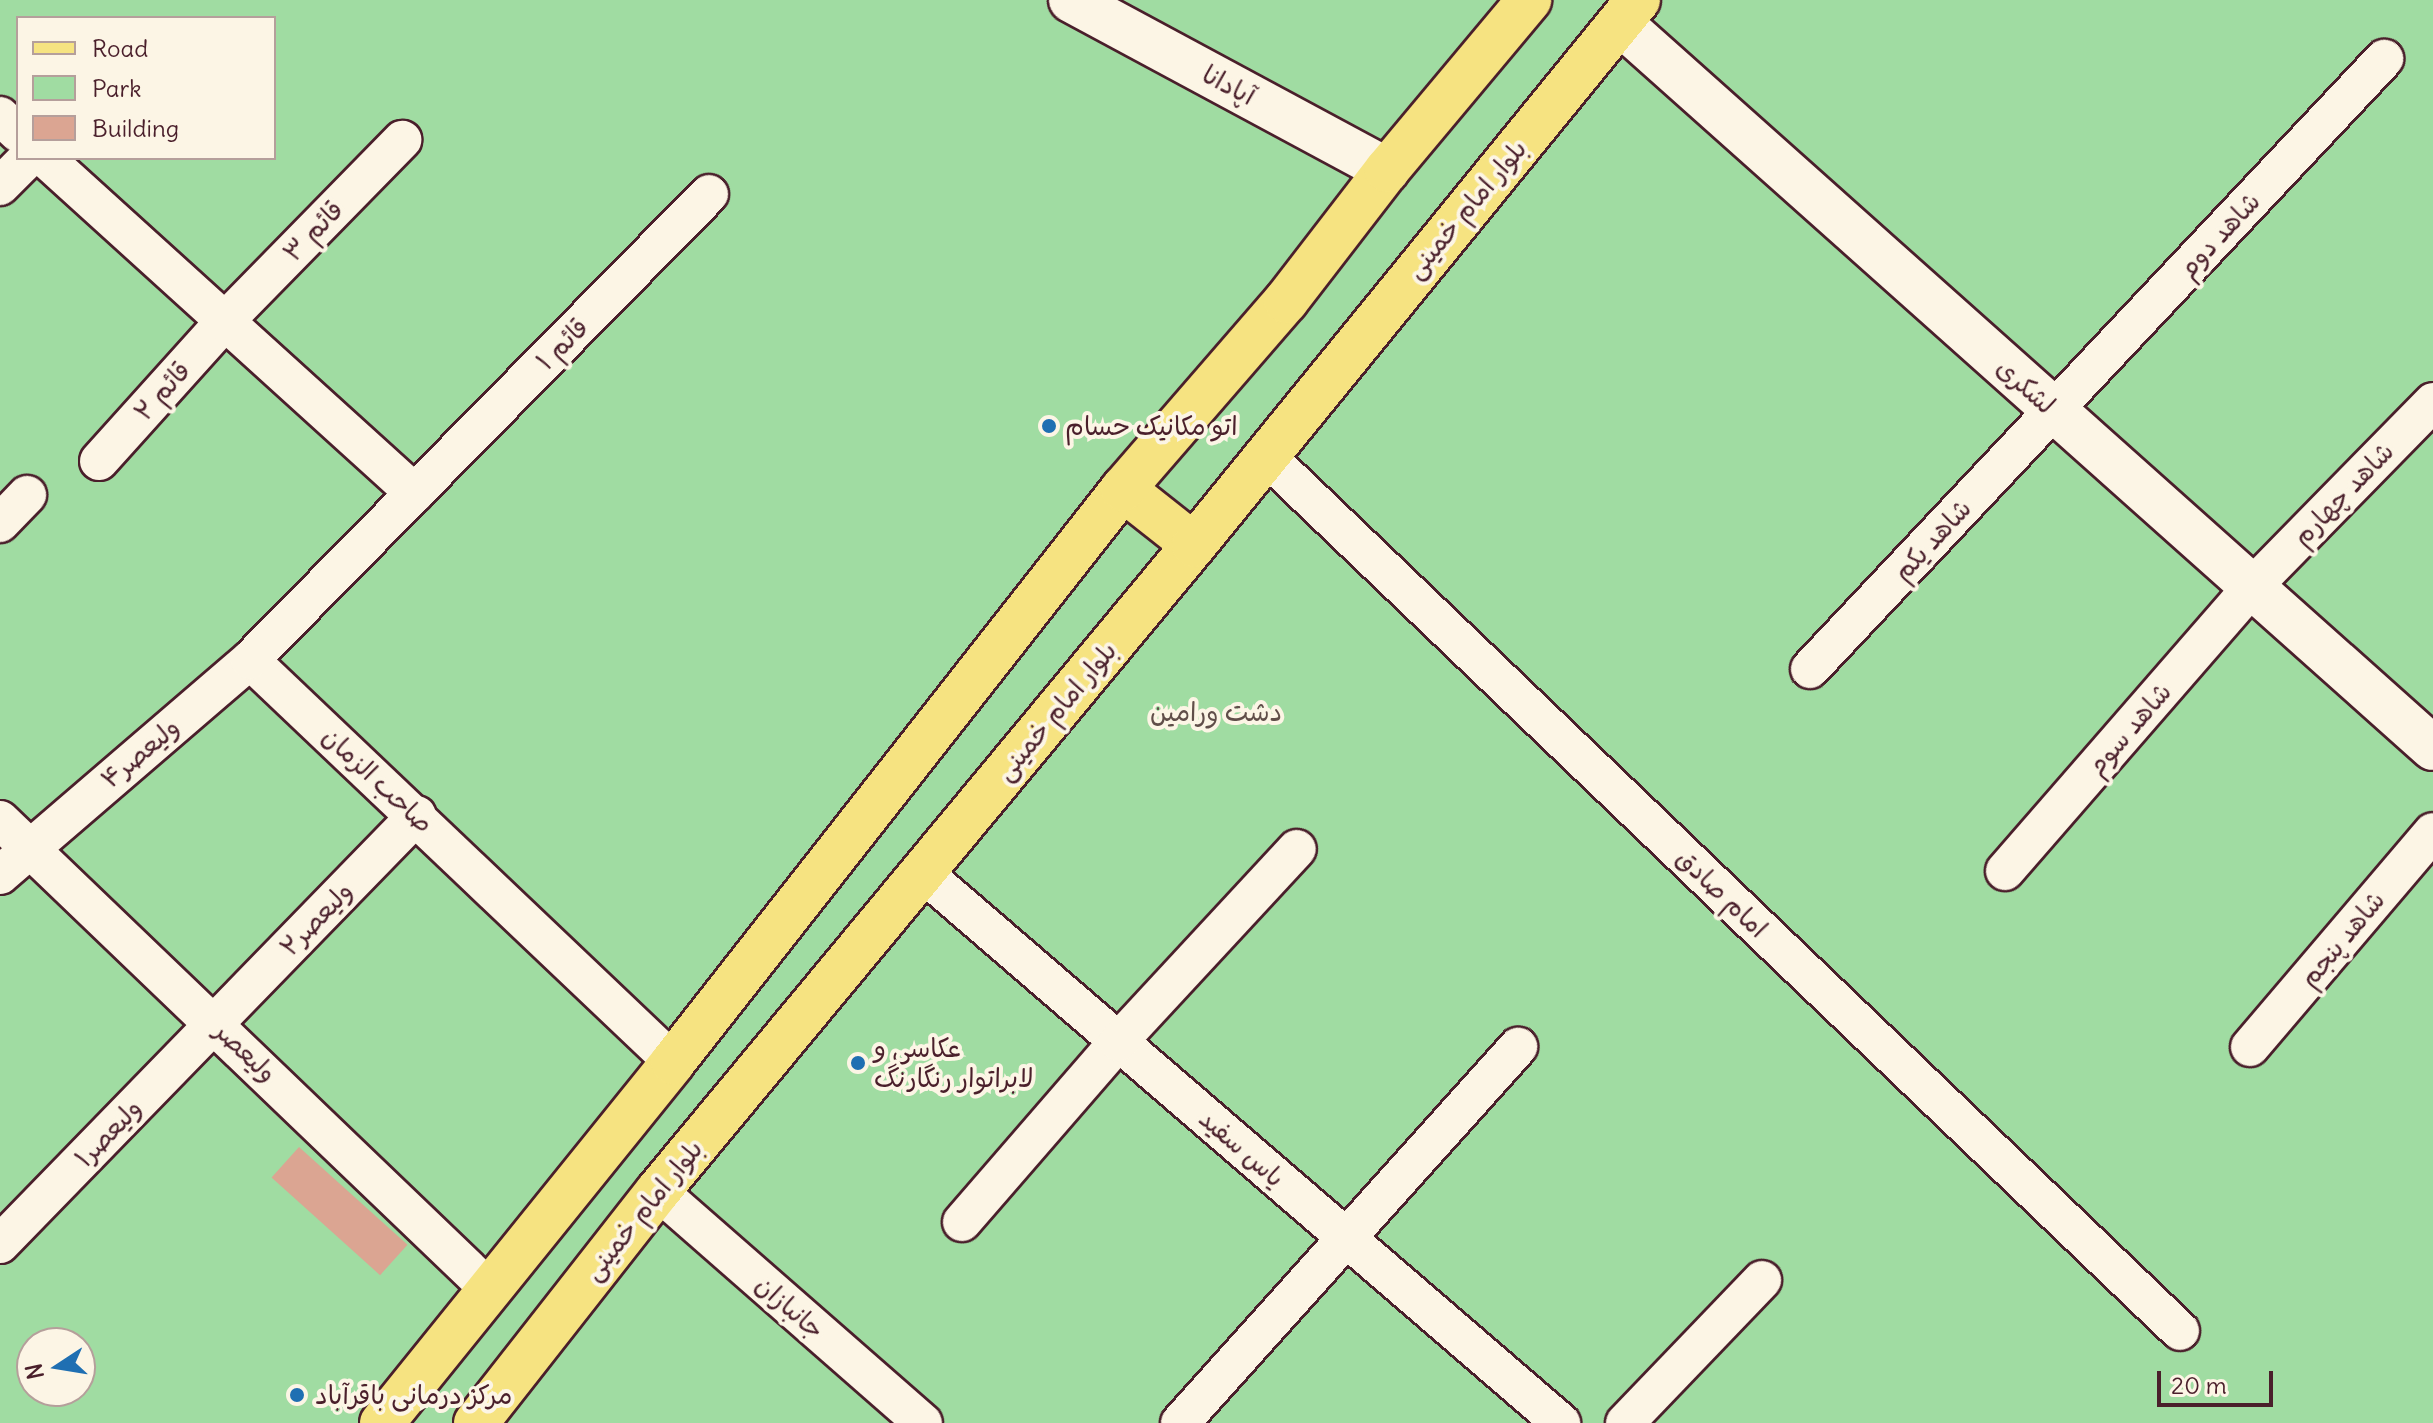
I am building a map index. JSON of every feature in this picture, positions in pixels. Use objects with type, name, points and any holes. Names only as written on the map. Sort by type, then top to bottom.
[{"type":"main road","points":[[382,1423],[673,1062],[1123,489],[1286,301],[1387,170],[1529,0]]},
{"type":"main road","name":"بلوار امام خمینی","points":[[476,1423],[658,1191],[1194,545],[1264,454],[1629,12]]},
{"type":"main road","points":[[1123,489],[1194,545]]},
{"type":"street","name":"آپادانا","points":[[1071,0],[1387,170]]},
{"type":"street","name":"لشکری","points":[[1629,12],[2054,411],[2433,748]]},
{"type":"street","name":"شاهد دوم","points":[[2054,411],[2384,59]]},
{"type":"street","points":[[0,116],[16,131]]},
{"type":"street","name":"قائم ۳","points":[[224,322],[402,140]]},
{"type":"street","points":[[0,186],[26,160]]},
{"type":"street","points":[[47,160],[415,493],[250,660]]},
{"type":"street","name":"قائم ۱","points":[[415,493],[709,194]]},
{"type":"street","name":"قائم ۲","points":[[99,461],[224,322]]},
{"type":"street","name":"شاهد چهارم","points":[[2252,587],[2433,402]]},
{"type":"street","name":"شاهد یکم","points":[[1810,669],[2054,411]]},
{"type":"street","name":"امام صادق","points":[[1264,454],[2180,1331]]},
{"type":"street","points":[[0,523],[27,495]]},
{"type":"street","name":"شاهد سوم","points":[[2005,871],[2252,587]]},
{"type":"street","name":"صاحب الزمان","points":[[250,660],[417,815],[673,1062]]},
{"type":"street","name":"ولیعصر۴","points":[[0,875],[30,845],[250,660]]},
{"type":"street","name":"ولیعصر۲","points":[[215,1022],[417,815]]},
{"type":"street","name":"ولیعصر","points":[[0,820],[215,1022],[488,1288]]},
{"type":"street","name":"شاهد پنجم","points":[[2250,1047],[2433,832]]},
{"type":"street","points":[[962,1222],[1118,1042],[1297,849]]},
{"type":"street","name":"یاس سفید","points":[[922,872],[1561,1423]]},
{"type":"street","name":"ولیعصر۱","points":[[0,1244],[215,1022]]},
{"type":"street","points":[[1180,1423],[1518,1047]]},
{"type":"street","name":"جانبازان","points":[[658,1191],[923,1423]]},
{"type":"street","points":[[1625,1423],[1762,1280]]},
{"type":"green space","name":"دشت ورامین","points":[[0,0],[2433,0],[2433,1423],[0,1423]]},
{"type":"building","points":[[299,1147],[407,1245],[380,1275],[272,1177]]},
{"type":"place","name":"اتو مکانیک حسام","points":[[1049,426]]},
{"type":"place","name":"عکاسی و لابراتوار رنگارنگ","points":[[858,1063]]},
{"type":"place","name":"مرکز درمانی باقرآباد","points":[[297,1395]]}]
